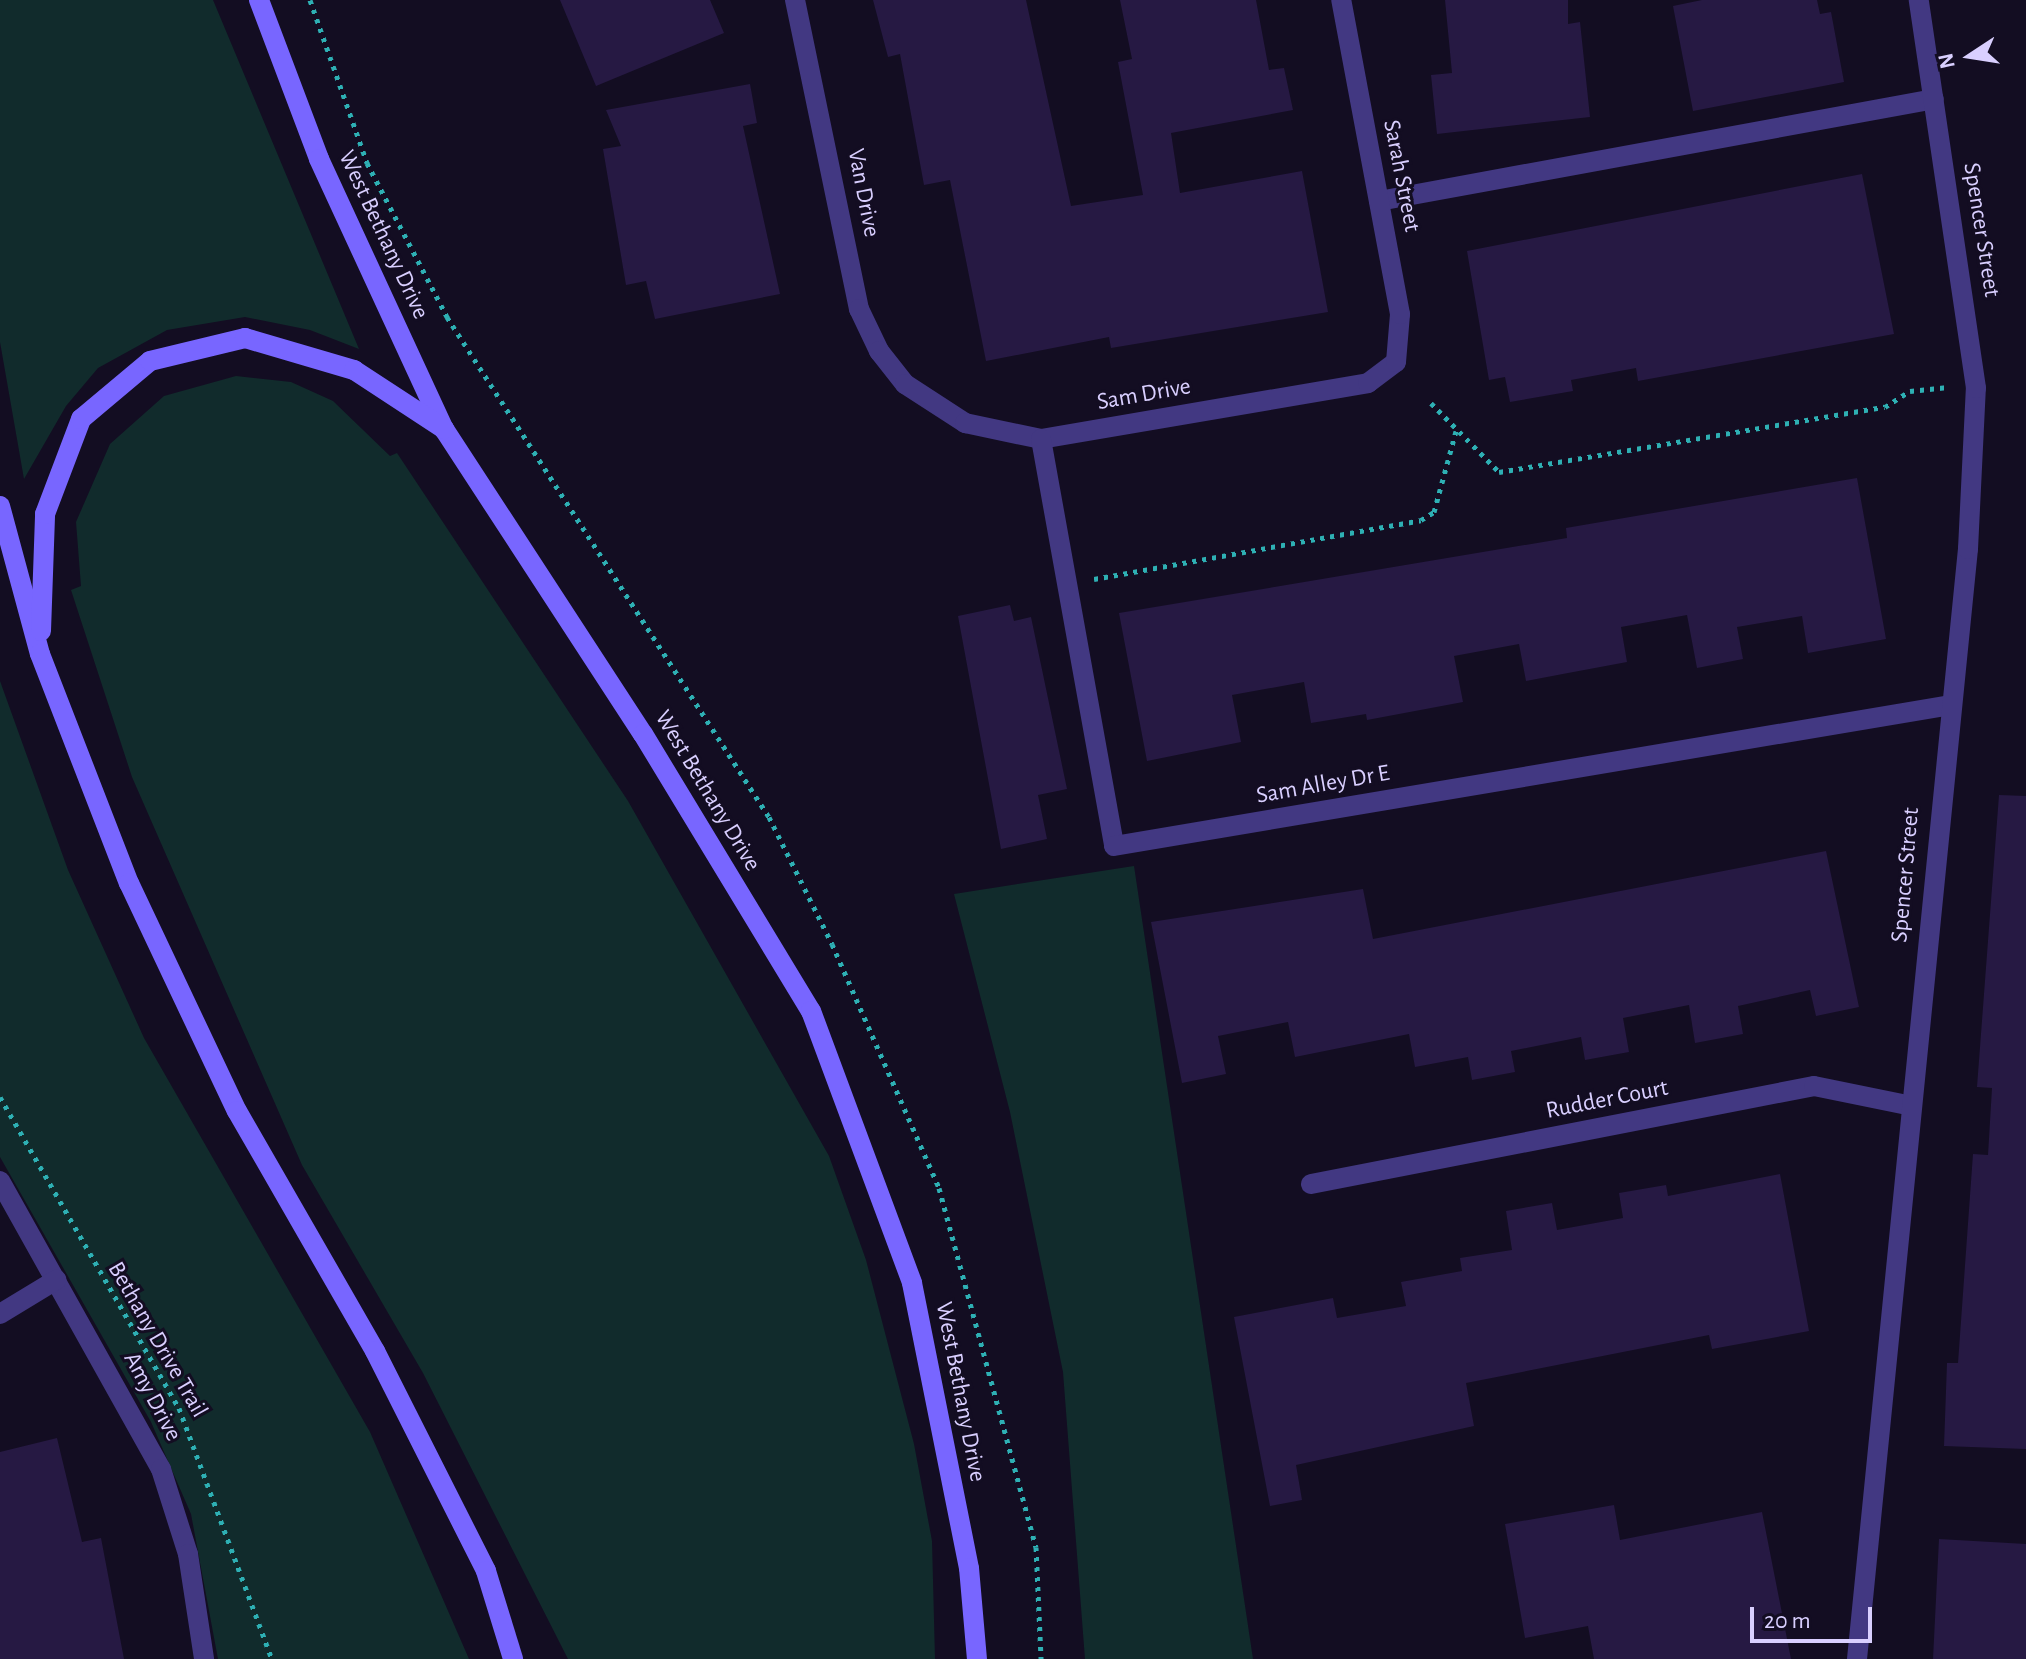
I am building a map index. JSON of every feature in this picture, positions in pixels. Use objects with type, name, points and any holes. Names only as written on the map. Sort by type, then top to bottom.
[{"type":"main road","name":"West Bethany Drive","points":[[259,0],[319,159],[444,429],[643,734],[811,1011],[912,1283],[969,1568],[977,1659]]},
{"type":"main road","points":[[40,654],[45,514],[81,419],[150,361],[245,338],[354,370],[444,429]]},
{"type":"main road","points":[[0,506],[40,654],[129,883],[237,1111],[375,1351],[486,1571],[513,1659]]},
{"type":"street","name":"Van Drive","points":[[795,0],[859,309],[905,384]]},
{"type":"street","name":"Sarah Street","points":[[1341,0],[1400,314],[1396,362]]},
{"type":"street","name":"Spencer Street","points":[[1857,1659],[1968,549],[1976,362],[1919,0]]},
{"type":"street","points":[[1379,201],[1934,99]]},
{"type":"street","name":"Sam Drive","points":[[905,384],[965,423],[1041,439],[1353,386],[1384,375],[1396,362]]},
{"type":"street","name":"Sam Alley Dr E","points":[[1041,439],[1114,846],[1950,705]]},
{"type":"street","name":"Rudder Court","points":[[1311,1184],[1814,1086],[1912,1106]]},
{"type":"street","name":"Amy Drive","points":[[0,1181],[161,1469],[188,1554],[204,1659]]},
{"type":"street","points":[[0,1314],[56,1280]]},
{"type":"path","points":[[310,0],[367,163],[447,317],[769,817],[839,958],[939,1188],[1036,1547],[1041,1659]]},
{"type":"path","points":[[1431,403],[1499,472],[1885,407],[1910,391],[1947,387]]},
{"type":"path","points":[[1067,584],[1421,520],[1434,512],[1456,431]]},
{"type":"path","name":"Bethany Drive Trail","points":[[0,1097],[179,1408],[272,1659]]},
{"type":"green space","points":[[0,0],[213,0],[359,349],[310,330],[245,317],[167,330],[98,368],[66,406],[24,479],[0,342]]},
{"type":"green space","points":[[236,376],[291,382],[333,401],[390,456],[397,453],[628,801],[829,1156],[866,1260],[914,1444],[932,1541],[935,1659],[568,1659],[423,1373],[302,1165],[132,777],[71,590],[81,586],[76,522],[110,444],[164,396]]},
{"type":"green space","points":[[0,681],[68,870],[144,1038],[370,1432],[469,1659],[218,1659],[191,1514],[151,1422],[0,1157]]},
{"type":"green space","points":[[1134,866],[1253,1659],[1085,1659],[1063,1372],[1010,1112],[954,894]]},
{"type":"building","points":[[560,0],[710,0],[724,33],[596,86]]},
{"type":"building","points":[[873,0],[1026,0],[1071,206],[1143,195],[1118,62],[1132,59],[1120,0],[1256,0],[1269,70],[1284,68],[1293,110],[1171,133],[1180,193],[1302,171],[1328,312],[1111,348],[1109,337],[986,361],[950,180],[924,185],[900,54],[888,57]]},
{"type":"building","points":[[1445,0],[1568,0],[1568,24],[1580,22],[1590,117],[1437,134],[1431,75],[1452,73]]},
{"type":"building","points":[[1702,0],[1817,0],[1820,14],[1831,12],[1844,82],[1693,111],[1673,6]]},
{"type":"building","points":[[750,84],[757,123],[743,126],[780,294],[655,319],[646,281],[626,285],[603,149],[621,146],[606,110]]},
{"type":"building","points":[[1862,174],[1894,334],[1638,381],[1636,368],[1571,380],[1573,391],[1510,402],[1505,377],[1489,380],[1467,251]]},
{"type":"building","points":[[1857,478],[1886,639],[1808,653],[1802,616],[1737,627],[1743,659],[1697,668],[1687,615],[1621,627],[1627,662],[1526,681],[1519,644],[1454,656],[1463,702],[1367,720],[1366,714],[1311,723],[1304,682],[1232,695],[1241,742],[1147,761],[1119,613],[1567,538],[1566,528]]},
{"type":"building","points":[[1010,605],[1014,621],[1031,617],[1067,789],[1038,795],[1047,839],[1001,849],[958,616]]},
{"type":"building","points":[[1999,795],[2026,796],[2026,1449],[1944,1446],[1947,1363],[1958,1363],[1973,1154],[1988,1155],[1992,1088],[1977,1087]]},
{"type":"building","points":[[1826,851],[1859,1007],[1816,1016],[1810,990],[1738,1006],[1743,1034],[1695,1043],[1689,1005],[1623,1018],[1629,1052],[1585,1060],[1581,1037],[1511,1051],[1515,1072],[1472,1080],[1468,1057],[1415,1067],[1409,1034],[1295,1057],[1288,1022],[1218,1036],[1226,1074],[1182,1083],[1151,922],[1363,889],[1373,939]]},
{"type":"building","points":[[1780,1174],[1809,1331],[1712,1349],[1709,1335],[1466,1383],[1474,1426],[1296,1465],[1302,1500],[1270,1506],[1234,1317],[1333,1298],[1337,1318],[1406,1306],[1401,1282],[1462,1271],[1460,1258],[1512,1250],[1506,1211],[1552,1203],[1557,1230],[1623,1218],[1619,1193],[1666,1185],[1668,1196]]},
{"type":"building","points":[[57,1438],[82,1542],[101,1538],[124,1659],[0,1659],[0,1452]]},
{"type":"building","points":[[1614,1505],[1620,1540],[1762,1512],[1791,1659],[1594,1659],[1588,1626],[1525,1638],[1505,1524]]},
{"type":"building","points":[[1939,1539],[2026,1544],[2026,1659],[1933,1659]]}]
